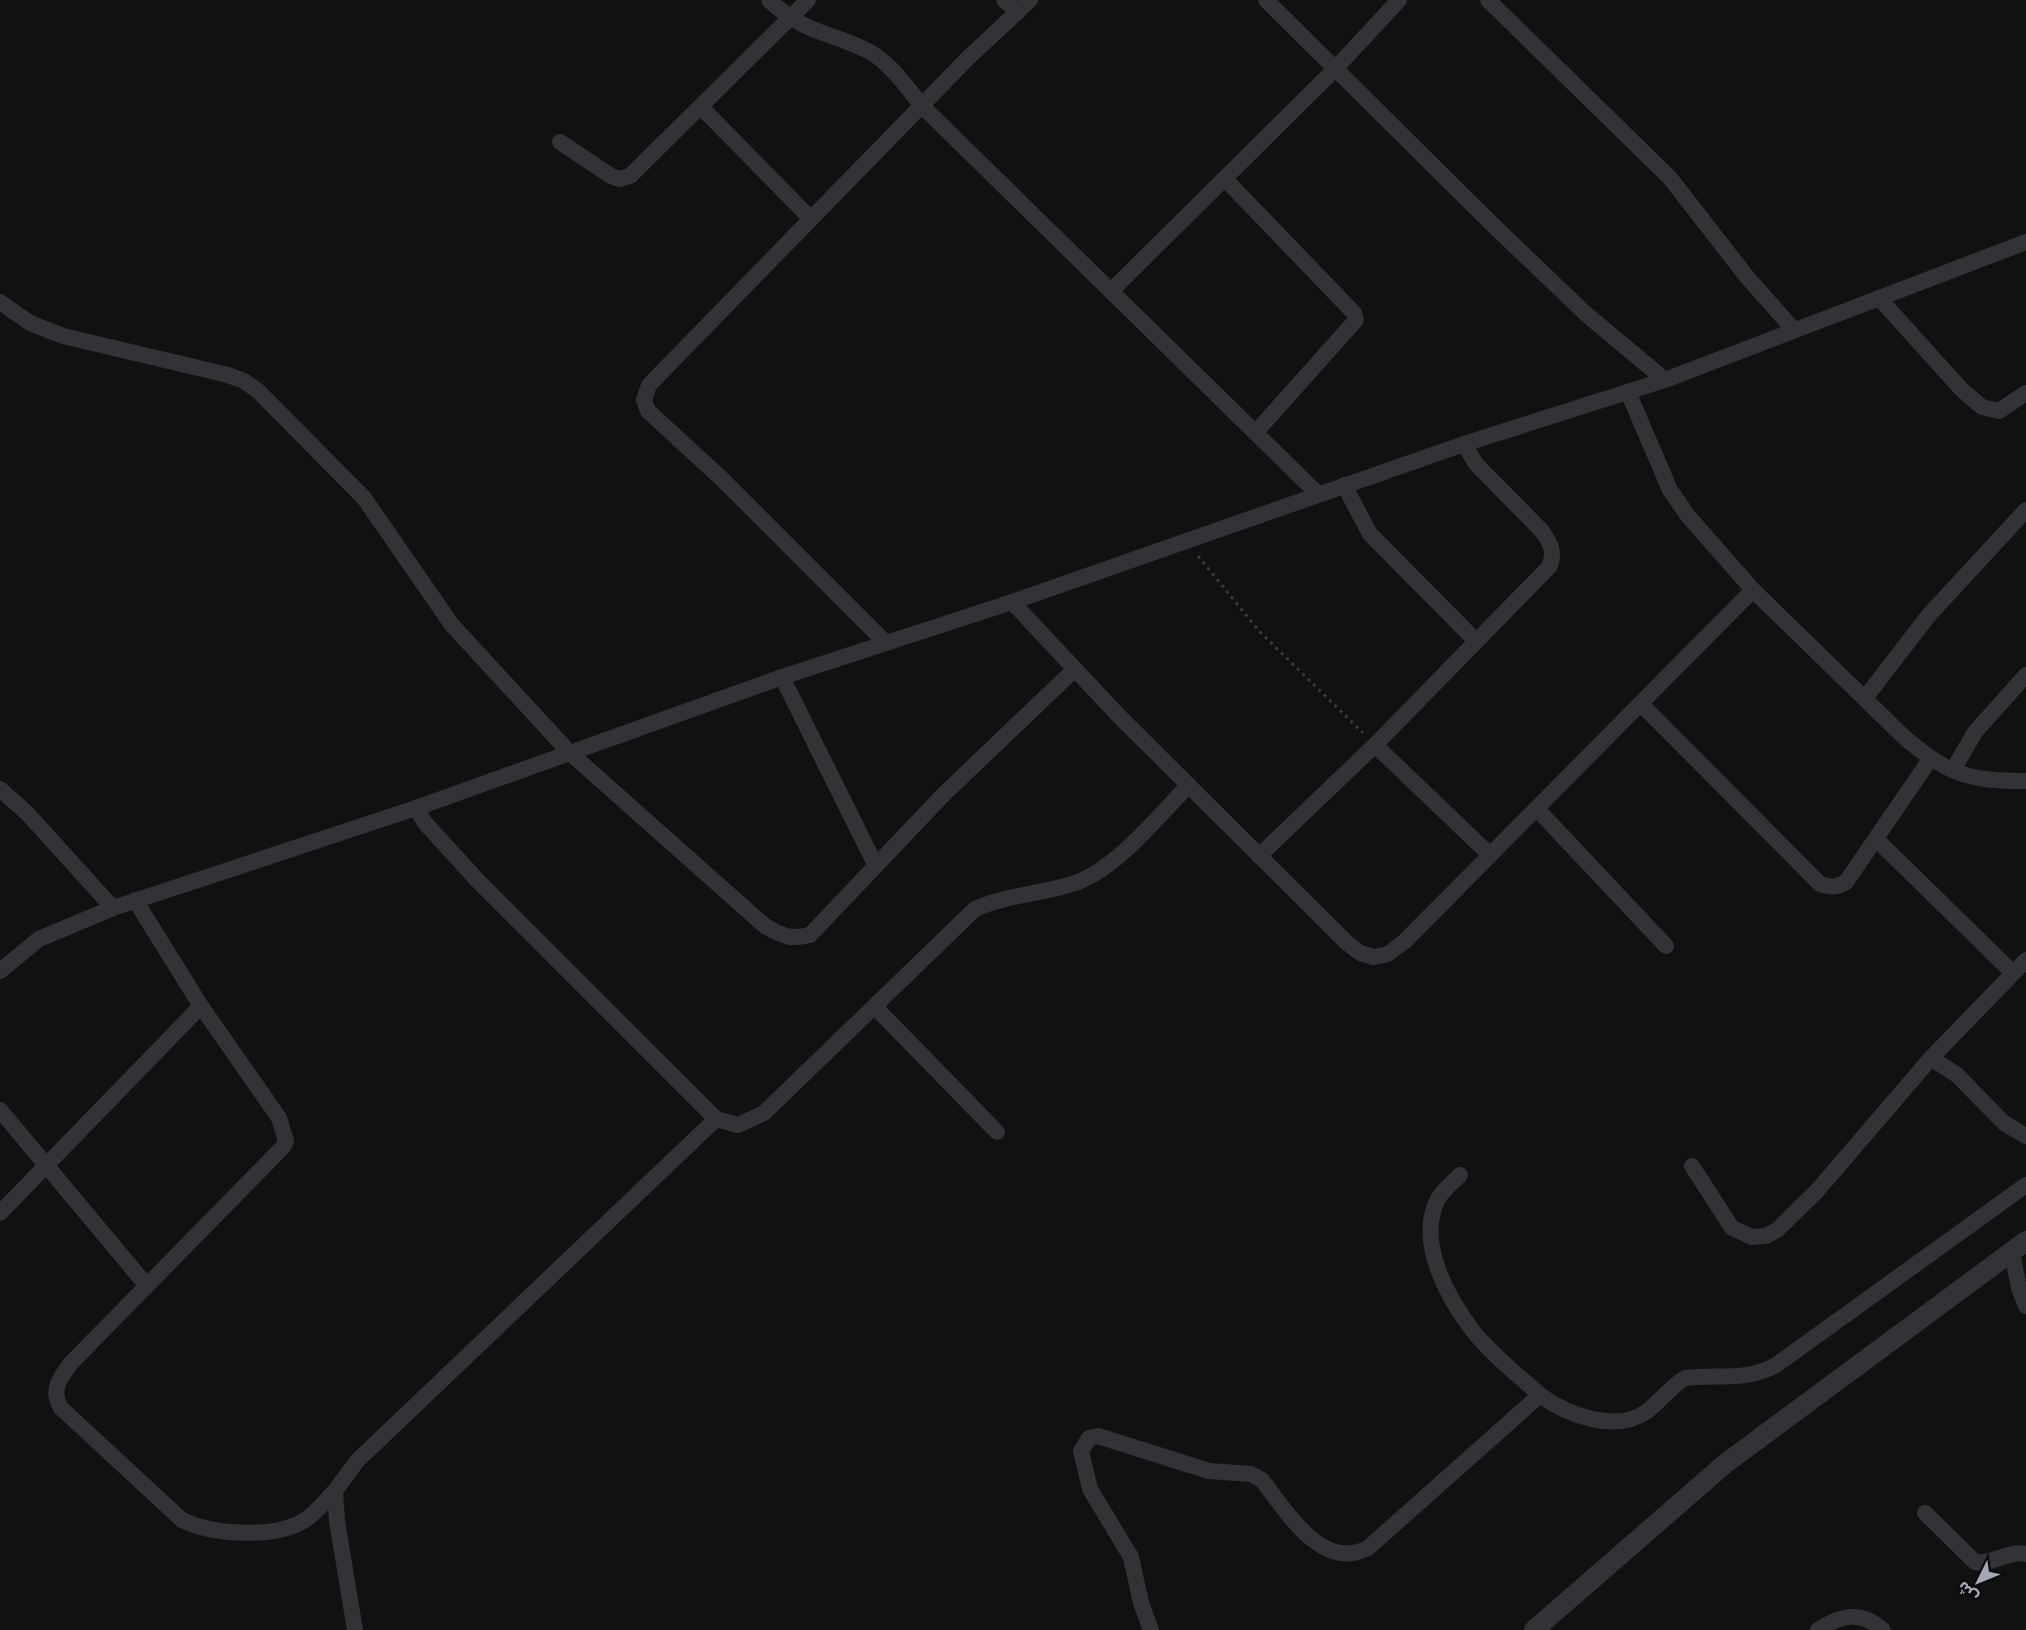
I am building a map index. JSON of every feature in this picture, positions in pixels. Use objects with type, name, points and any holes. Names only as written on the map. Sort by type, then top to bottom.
[{"type":"street","points":[[769,0],[789,19],[818,33],[864,48],[888,67],[921,106],[1318,494]]},
{"type":"street","points":[[560,142],[611,176],[625,178],[630,176],[808,0]]},
{"type":"street","points":[[886,643],[645,405],[649,385],[921,106],[1024,6],[1004,0]]},
{"type":"street","points":[[1266,0],[1334,70],[1586,314],[1665,380]]},
{"type":"street","points":[[1111,291],[1334,70],[1400,0]]},
{"type":"street","points":[[1488,0],[1671,178],[1747,277],[1794,330]]},
{"type":"street","points":[[701,107],[812,219]]},
{"type":"street","points":[[1225,179],[1354,313],[1356,320],[1256,432]]},
{"type":"street","points":[[0,971],[39,939],[135,900],[416,808],[782,677],[1012,602],[1464,444],[1665,380],[2026,242]]},
{"type":"street","points":[[1879,298],[1962,390],[1982,407],[1999,411],[2026,393]]},
{"type":"street","points":[[0,302],[30,323],[63,336],[228,375],[244,381],[258,391],[364,498],[452,625],[569,753],[765,926],[782,936],[796,939],[810,935],[875,864],[1074,670]]},
{"type":"street","points":[[1628,392],[1678,503],[1753,590],[1930,758],[1953,770],[1984,781],[2026,781]]},
{"type":"street","points":[[1260,856],[1375,745],[1549,567],[1553,551],[1541,530],[1476,464],[1464,444]]},
{"type":"street","points":[[1344,485],[1370,534],[1476,641]]},
{"type":"street","points":[[1865,698],[1929,615],[2026,510]]},
{"type":"street","points":[[1012,602],[1074,670],[1346,942],[1360,953],[1374,957],[1388,954],[1405,941],[1753,590]]},
{"type":"street","points":[[1953,770],[1975,732],[2026,675]]},
{"type":"street","points":[[782,677],[875,864]]},
{"type":"street","points":[[1641,704],[1820,884],[1839,886],[1846,882],[1877,840],[1930,758]]},
{"type":"street","points":[[1375,745],[1490,855]]},
{"type":"street","points":[[416,808],[425,823],[479,882],[716,1119],[738,1125],[764,1113],[975,909],[992,902],[1057,888],[1094,874],[1116,858],[1189,785]]},
{"type":"street","points":[[0,789],[27,813],[113,908]]},
{"type":"street","points":[[1537,809],[1666,946]]},
{"type":"street","points":[[1877,840],[2013,973]]},
{"type":"street","points":[[135,900],[201,1006],[279,1118],[286,1141],[283,1148],[81,1352],[62,1375],[56,1386],[55,1398],[61,1408],[182,1520],[207,1530],[243,1533],[297,1524],[309,1517],[335,1491],[357,1461],[716,1119]]},
{"type":"street","points":[[1692,1166],[1731,1228],[1741,1234],[1766,1236],[1777,1230],[1816,1192],[1931,1058],[2026,960]]},
{"type":"street","points":[[0,1213],[201,1006]]},
{"type":"street","points":[[875,1007],[997,1132]]},
{"type":"street","points":[[1931,1058],[1957,1076],[2004,1123],[2026,1136]]},
{"type":"street","points":[[0,1110],[147,1286]]},
{"type":"street","points":[[1460,1175],[1439,1197],[1431,1218],[1430,1238],[1434,1255],[1450,1295],[1473,1331],[1540,1395],[1574,1414],[1609,1422],[1632,1420],[1647,1412],[1685,1378],[1736,1378],[1761,1373],[1802,1348],[2026,1185]]},
{"type":"street","points":[[2019,1246],[2019,1288],[2026,1306]]},
{"type":"street","points":[[1534,1630],[1726,1463],[2019,1246]]},
{"type":"street","points":[[1151,1630],[1141,1603],[1131,1557],[1090,1489],[1081,1451],[1089,1438],[1098,1436],[1106,1438],[1209,1471],[1251,1474],[1262,1480],[1313,1540],[1334,1553],[1354,1555],[1368,1548],[1540,1395]]},
{"type":"street","points":[[335,1491],[337,1521],[355,1630]]},
{"type":"street","points":[[1925,1513],[1975,1562],[1983,1563],[2017,1552],[2026,1554]]},
{"type":"street","points":[[1818,1630],[1842,1617],[1855,1616],[1865,1617],[1883,1630]]},
{"type":"path","points":[[1186,540],[1259,631],[1375,745]]}]
